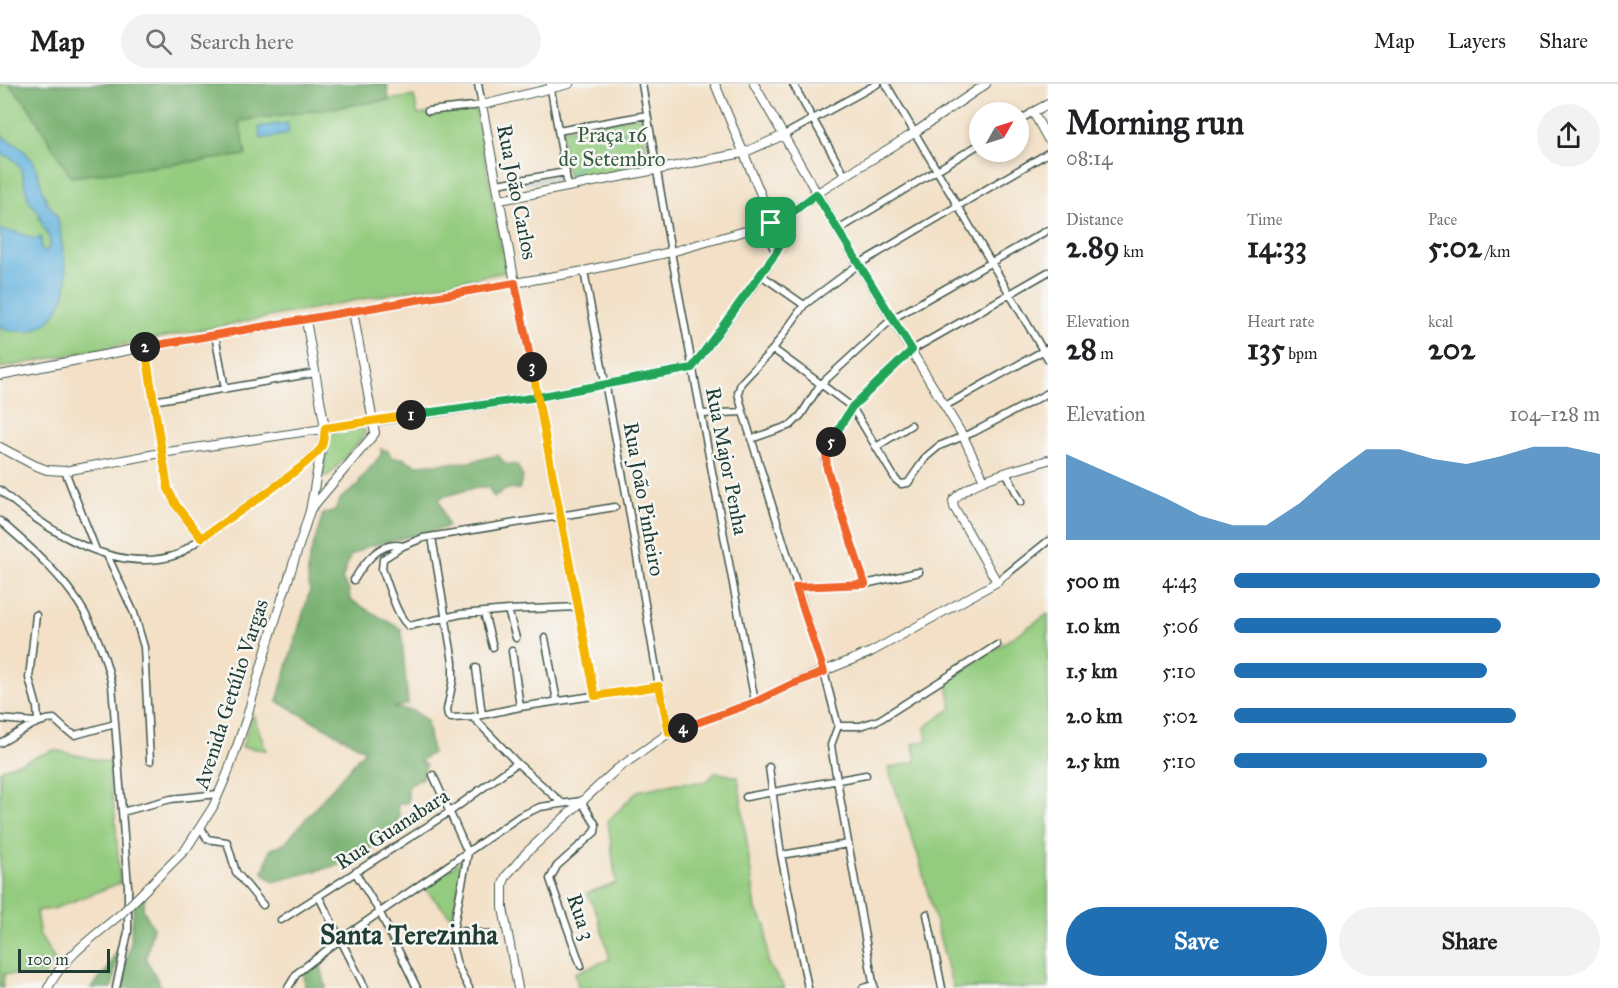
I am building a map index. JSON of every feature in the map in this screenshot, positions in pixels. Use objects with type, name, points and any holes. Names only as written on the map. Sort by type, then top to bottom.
[{"type":"street","name":"Rua João Carlos","points":[[478,84],[595,696]]},
{"type":"street","points":[[429,111],[482,105],[550,86],[569,84]]},
{"type":"street","name":"Rua Major Penha","points":[[642,84],[692,368],[755,702]]},
{"type":"street","points":[[715,84],[743,153],[776,253]]},
{"type":"street","points":[[754,84],[816,194],[963,436],[984,480]]},
{"type":"street","points":[[793,84],[845,176]]},
{"type":"street","points":[[500,200],[743,153],[784,135],[877,84]]},
{"type":"street","points":[[886,84],[1009,293],[1046,350],[1048,359]]},
{"type":"street","points":[[0,375],[145,347],[584,271],[671,252],[767,224],[785,218],[816,194],[914,133],[976,87],[986,84]]},
{"type":"street","points":[[550,86],[568,187]]},
{"type":"street","points":[[1029,115],[1048,104]]},
{"type":"street","points":[[1034,112],[1048,139]]},
{"type":"street","points":[[558,131],[647,115]]},
{"type":"street","points":[[838,230],[969,150]]},
{"type":"street","points":[[863,988],[874,987],[831,745],[838,726],[824,672],[738,393],[741,383],[773,350],[804,305],[859,264],[1048,153]]},
{"type":"street","points":[[497,184],[566,172]]},
{"type":"street","points":[[0,447],[47,470],[65,471],[161,453],[538,397],[692,368],[776,253],[784,232],[785,218]]},
{"type":"street","points":[[767,224],[781,243]]},
{"type":"street","points":[[751,438],[792,425],[820,385],[892,319],[1048,230]]},
{"type":"street","name":"Rua João Pinheiro","points":[[584,271],[669,733]]},
{"type":"street","points":[[865,584],[825,460],[828,448],[852,407],[912,350],[1048,272]]},
{"type":"street","points":[[761,275],[804,305]]},
{"type":"street","points":[[353,311],[375,433]]},
{"type":"street","points":[[306,320],[325,428],[310,511]]},
{"type":"street","points":[[215,335],[225,389]]},
{"type":"street","points":[[145,347],[161,453],[171,496],[201,538]]},
{"type":"street","points":[[773,350],[852,407],[896,480],[902,484],[908,483],[932,451],[947,441],[963,436],[1048,393]]},
{"type":"street","points":[[945,406],[1046,350]]},
{"type":"street","points":[[153,401],[315,373]]},
{"type":"street","points":[[701,414],[743,412]]},
{"type":"street","points":[[310,511],[385,419]]},
{"type":"street","points":[[876,447],[910,425]]},
{"type":"street","points":[[0,490],[30,515],[96,551],[121,559],[141,561],[160,559],[179,554],[294,472],[322,447]]},
{"type":"street","points":[[997,582],[954,507],[953,501],[956,496],[984,480],[1048,460]]},
{"type":"street","points":[[65,471],[96,551]]},
{"type":"street","points":[[1006,474],[1021,502]]},
{"type":"street","points":[[316,478],[322,483],[331,485]]},
{"type":"street","points":[[578,606],[445,617],[413,626],[407,625],[400,614],[382,569],[383,559],[403,546],[423,538],[615,507]]},
{"type":"street","name":"Avenida Getúlio Vargas","points":[[48,988],[57,971],[71,957],[122,913],[174,863],[201,827],[228,772],[246,720],[271,631],[310,511]]},
{"type":"street","points":[[0,521],[59,576],[81,605],[93,627],[107,663],[112,685],[126,844],[129,917],[116,988]]},
{"type":"street","points":[[432,537],[453,662],[448,716],[455,719],[473,717],[520,707],[659,686]]},
{"type":"street","points":[[518,988],[503,908],[503,884],[512,868],[617,769],[669,733],[755,702],[900,637],[997,582],[1020,566],[1048,541]]},
{"type":"street","points":[[354,580],[363,565],[375,553],[392,545],[403,546]]},
{"type":"street","points":[[107,555],[134,613],[144,647],[150,761]]},
{"type":"street","points":[[796,587],[865,584],[919,572]]},
{"type":"street","points":[[508,610],[516,638]]},
{"type":"street","points":[[484,613],[492,647]]},
{"type":"street","points":[[36,615],[29,678],[37,707],[36,722]]},
{"type":"street","points":[[545,638],[557,701]]},
{"type":"street","points":[[838,726],[860,726],[879,720],[997,645]]},
{"type":"street","points":[[512,651],[520,707]]},
{"type":"street","points":[[476,668],[482,715]]},
{"type":"street","points":[[473,717],[517,763],[562,803]]},
{"type":"street","points":[[0,719],[36,722],[54,719],[75,735],[115,724]]},
{"type":"street","points":[[0,742],[36,722]]},
{"type":"street","name":"Rua Guanabara","points":[[281,920],[451,811],[517,763]]},
{"type":"street","points":[[769,767],[781,855],[808,988]]},
{"type":"street","points":[[433,775],[468,853],[453,930],[454,956],[469,988]]},
{"type":"street","points":[[746,797],[866,775]]},
{"type":"street","points":[[122,812],[171,799],[218,794]]},
{"type":"street","points":[[288,988],[297,973],[341,939],[520,816],[540,807],[581,801]]},
{"type":"street","name":"Rua 3","points":[[581,801],[596,825],[595,832],[557,866],[550,879],[581,966]]},
{"type":"street","points":[[201,827],[207,839],[226,842],[232,865],[263,906]]},
{"type":"street","points":[[781,855],[848,844]]},
{"type":"street","points":[[355,872],[379,911],[417,988]]},
{"type":"street","points":[[319,897],[365,988]]},
{"type":"street","points":[[927,914],[942,988]]},
{"type":"street","points":[[453,930],[488,934]]},
{"type":"green space","points":[[0,84],[9,84],[27,104],[71,177],[246,154],[238,121],[414,96],[418,115],[475,106],[506,272],[0,368]]},
{"type":"green space","points":[[9,84],[387,84],[389,100],[239,121],[246,155],[71,177],[27,104]]},
{"type":"green space","name":"Praça 16 de Setembro","points":[[640,116],[649,166],[568,180],[561,130]]},
{"type":"green space","points":[[360,427],[365,431],[363,437],[332,472],[326,476],[321,474],[332,432]]},
{"type":"green space","points":[[381,449],[388,451],[392,458],[402,458],[416,465],[469,462],[498,455],[505,464],[517,465],[523,477],[519,489],[507,489],[494,497],[488,487],[470,489],[439,498],[448,527],[366,547],[350,556],[342,580],[349,590],[350,600],[401,629],[408,704],[393,708],[414,711],[427,721],[432,753],[420,761],[426,765],[422,778],[408,786],[408,802],[397,805],[400,818],[373,847],[350,862],[273,882],[263,872],[270,850],[286,842],[365,750],[277,701],[310,590],[308,563],[323,514],[335,510],[341,498],[359,485],[359,481],[381,455]]},
{"type":"green space","points":[[1048,614],[1048,988],[953,988],[918,855],[888,768],[916,762],[913,744],[927,740],[925,727],[952,708],[946,681]]},
{"type":"green space","points":[[253,714],[266,750],[242,747]]},
{"type":"green space","points":[[54,750],[112,763],[109,776],[115,815],[120,883],[53,909],[36,911],[40,936],[55,960],[44,976],[4,974],[3,988],[0,988],[0,770]]},
{"type":"green space","points":[[716,772],[738,777],[756,910],[766,925],[768,964],[785,988],[578,988],[575,973],[610,959],[597,914],[587,893],[616,883],[608,821],[638,791],[677,783],[706,782]]},
{"type":"green space","points":[[464,859],[452,918],[424,888]]},
{"type":"green space","points":[[145,896],[143,909],[153,927],[146,959],[162,988],[119,988],[130,946],[134,905]]},
{"type":"green space","points":[[120,943],[112,988],[91,988],[107,970]]},
{"type":"green space","points":[[320,961],[326,988],[305,988],[304,972]]},
{"type":"water","points":[[287,123],[289,134],[261,139],[259,127]]},
{"type":"water","points":[[0,135],[21,148],[34,162],[46,200],[58,218],[67,278],[65,295],[55,314],[47,323],[32,331],[10,331],[0,327],[0,230],[16,232],[35,239],[41,237],[41,248],[46,252],[50,240],[38,212],[27,195],[20,166],[16,161],[0,154]]},
{"type":"waterway","points":[[571,173],[636,123]]},
{"type":"waterway","points":[[509,186],[557,177]]},
{"type":"district","name":"Santa Terezinha","points":[[409,935]]},
{"type":"route","points":[[771,223],[781,243],[776,253],[692,368],[538,397],[325,428],[322,447],[314,455],[294,472],[201,538],[171,496],[164,472],[145,347],[515,283],[538,397],[595,696],[659,686],[669,733],[755,702],[824,672],[796,587],[865,584],[827,469],[826,454],[852,407],[912,350],[816,194],[785,218],[771,223]]}]
